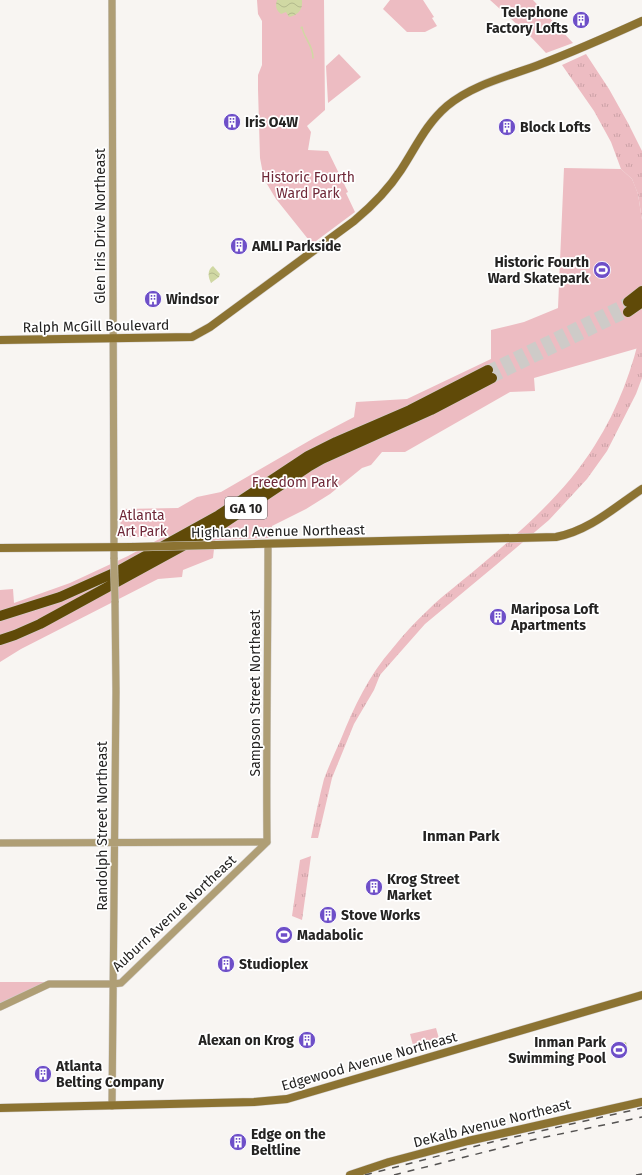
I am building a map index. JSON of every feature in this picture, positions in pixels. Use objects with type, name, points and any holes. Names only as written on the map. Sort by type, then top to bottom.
[{"type":"highway","points":[[628,302],[642,291]]},
{"type":"highway","points":[[642,302],[628,312],[642,308]]},
{"type":"highway","name":"GA 10","points":[[0,616],[60,597],[116,572],[214,519],[308,456],[342,439],[490,374],[431,410],[322,459],[206,534],[40,624],[0,640]]},
{"type":"main road","name":"Ralph McGill Boulevard","points":[[0,340],[192,337],[210,327],[354,221],[371,206],[387,189],[401,170],[428,125],[447,106],[482,86],[590,45],[642,21]]},
{"type":"main road","name":"Highland Avenue Northeast","points":[[0,548],[132,547],[556,537],[567,535],[585,528],[642,489]]},
{"type":"main road","name":"Edgewood Avenue Northeast","points":[[0,1108],[274,1101],[296,1097],[642,995]]},
{"type":"main road","name":"DeKalb Avenue Northeast","points":[[350,1175],[389,1162],[468,1141],[642,1102]]},
{"type":"street","name":"Glen Iris Drive Northeast","points":[[112,0],[115,547]]},
{"type":"street","name":"Sampson Street Northeast","points":[[267,842],[266,723],[268,544]]},
{"type":"street","name":"Randolph Street Northeast","points":[[112,1106],[116,704],[115,547]]},
{"type":"street","points":[[0,843],[267,842]]},
{"type":"street","name":"Auburn Avenue Northeast","points":[[0,1007],[48,984],[121,983],[267,842]]},
{"type":"green space","name":"Historic Fourth Ward Park","points":[[257,0],[324,0],[325,110],[307,126],[311,132],[308,150],[328,151],[348,192],[346,193],[355,212],[312,244],[276,199],[264,179],[260,158],[258,89],[258,75],[262,65],[262,21],[258,14]]},
{"type":"green space","points":[[390,0],[423,0],[434,17],[432,18],[437,26],[425,32],[407,32],[383,9]]},
{"type":"green space","points":[[490,0],[533,0],[573,43],[546,53],[531,37]]},
{"type":"green space","points":[[339,54],[361,77],[328,103],[326,66]]},
{"type":"green space","points":[[586,54],[609,89],[642,151],[642,220],[638,194],[632,179],[621,169],[611,142],[594,111],[562,65]]},
{"type":"green space","name":"Freedom Park","points":[[564,168],[621,169],[632,179],[638,194],[642,220],[642,347],[534,378],[535,391],[510,392],[405,452],[382,452],[371,465],[362,468],[330,494],[306,509],[272,526],[271,538],[215,540],[213,558],[183,570],[182,577],[158,579],[21,649],[0,662],[0,590],[13,589],[14,603],[70,583],[128,556],[163,537],[120,536],[121,509],[178,508],[197,497],[221,492],[314,438],[354,417],[356,402],[407,399],[491,359],[491,330],[524,322],[558,308]]},
{"type":"green space","points":[[642,326],[642,378],[636,394],[607,451],[587,479],[549,520],[425,624],[380,675],[374,690],[354,724],[332,778],[318,838],[311,838],[324,779],[351,715],[369,680],[400,639],[418,619],[512,538],[542,510],[571,479],[595,445],[618,403],[634,357]]},
{"type":"green space","points":[[311,856],[302,920],[292,916],[300,860]]},
{"type":"green space","points":[[0,982],[47,982],[0,1006]]},
{"type":"green space","points":[[436,1028],[440,1042],[414,1049],[410,1034]]},
{"type":"water","points":[[277,0],[302,0],[302,7],[299,12],[289,17],[286,12],[281,14],[278,11],[276,6]]},
{"type":"water","points":[[213,266],[220,274],[219,277],[211,283],[209,274]]},
{"type":"water","name":"Inman Park Swimming Pool","points":[[626,1042],[628,1052],[612,1055],[611,1047],[621,1045],[621,1043]]},
{"type":"waterway","points":[[301,28],[302,27],[312,49],[313,58]]},
{"type":"tunnel","points":[[488,370],[628,302]]},
{"type":"tunnel","points":[[492,378],[628,312]]},
{"type":"railway","points":[[365,1175],[492,1142],[642,1108]]},
{"type":"railway","points":[[394,1175],[536,1139],[642,1117]]},
{"type":"railway","points":[[636,1175],[642,1174]]},
{"type":"place","name":"Telephone Factory Lofts","points":[[581,20]]},
{"type":"place","name":"Iris O4W","points":[[232,122]]},
{"type":"place","name":"Block Lofts","points":[[507,127]]},
{"type":"place","name":"AMLI Parkside","points":[[239,246]]},
{"type":"place","name":"Historic Fourth Ward Skatepark","points":[[602,270]]},
{"type":"place","name":"Windsor","points":[[153,299]]},
{"type":"place","name":"Mariposa Loft Apartments","points":[[498,617]]},
{"type":"place","name":"Krog Street Market","points":[[374,887]]},
{"type":"place","name":"Stove Works","points":[[328,915]]},
{"type":"place","name":"Madabolic","points":[[284,935]]},
{"type":"place","name":"Studioplex","points":[[226,964]]},
{"type":"place","name":"Alexan on Krog","points":[[307,1040]]},
{"type":"place","name":"Inman Park Swimming Pool","points":[[619,1050]]},
{"type":"place","name":"Atlanta Belting Company","points":[[43,1074]]},
{"type":"place","name":"Edge on the Beltline","points":[[238,1142]]},
{"type":"district","name":"Inman Park","points":[[461,836]]},
{"type":"park label","name":"Atlanta Art Park","points":[[142,524]]}]
